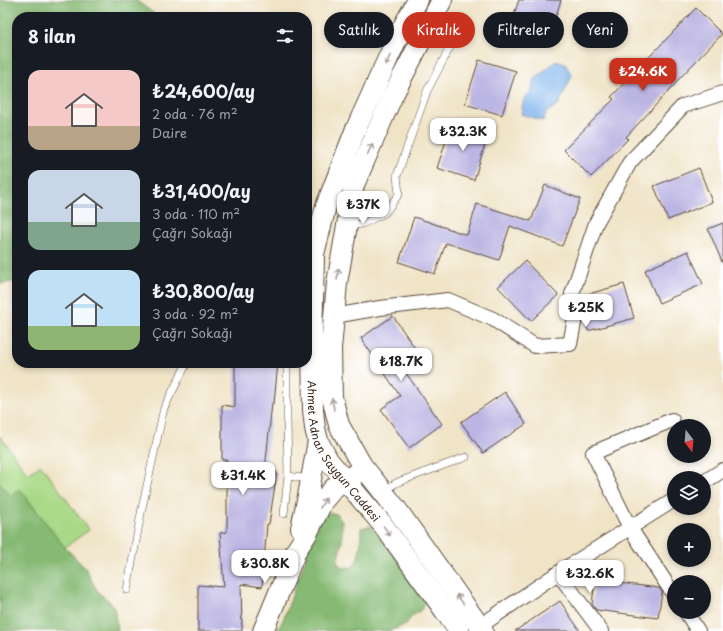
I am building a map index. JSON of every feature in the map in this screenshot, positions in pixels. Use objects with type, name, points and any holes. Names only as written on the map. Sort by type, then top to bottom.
[{"type":"main road","name":"Ahmet Adnan Saygun Caddesi","points":[[418,0],[400,32],[356,130],[326,206],[314,254],[312,383],[315,428],[318,441],[328,460],[383,525],[458,631]]},
{"type":"main road","name":"Ahmet Adnan Saygun Caddesi","points":[[442,0],[392,97],[354,185],[337,283],[331,349],[332,396],[335,413],[343,434],[361,464],[398,512],[478,629]]},
{"type":"main road","points":[[263,631],[297,549],[312,479],[318,441],[324,434],[330,432],[338,431],[343,434]]},
{"type":"main road","points":[[297,549],[307,534],[323,501],[344,479],[352,477],[358,471],[361,464]]},
{"type":"street","points":[[334,316],[380,308],[448,300],[493,319],[536,346],[570,344],[575,318],[572,294],[596,223],[630,162],[683,106],[723,93]]},
{"type":"street","points":[[667,422],[593,453],[630,528],[667,584]]},
{"type":"street","points":[[711,478],[723,470]]},
{"type":"street","points":[[478,629],[558,573],[667,504]]},
{"type":"street","points":[[558,573],[601,631]]},
{"type":"street","points":[[690,619],[698,631]]},
{"type":"lane","points":[[347,227],[362,224],[385,214],[398,194],[397,176],[427,91],[449,48]]},
{"type":"lane","points":[[127,590],[142,508],[164,408],[184,368]]},
{"type":"lane","points":[[284,514],[288,476],[286,420],[287,368]]},
{"type":"lane","points":[[382,492],[398,482],[466,457]]},
{"type":"lane","points":[[288,476],[312,479]]},
{"type":"green space","points":[[0,0],[136,0],[152,12],[12,12],[12,282],[0,284]]},
{"type":"green space","points":[[0,436],[28,474],[41,465],[89,530],[54,555],[6,491],[0,495]]},
{"type":"green space","points":[[0,482],[10,496],[20,489],[63,545],[86,569],[100,594],[108,600],[114,608],[118,631],[0,631]]},
{"type":"green space","points":[[329,513],[337,514],[342,522],[342,542],[337,562],[343,568],[353,567],[356,562],[360,548],[361,528],[370,526],[379,531],[426,600],[421,610],[412,616],[406,624],[390,631],[277,631],[283,620],[305,561],[309,544],[322,515]]},
{"type":"water","points":[[556,61],[565,64],[572,75],[559,104],[546,113],[543,121],[521,114],[524,98],[531,92],[534,80]]},
{"type":"building","points":[[519,0],[561,0],[557,12],[515,12]]},
{"type":"building","points":[[696,8],[722,34],[626,137],[628,139],[591,177],[564,150],[614,99],[611,97]]},
{"type":"building","points":[[479,60],[516,71],[502,115],[465,104]]},
{"type":"building","points":[[452,123],[488,135],[474,180],[437,168]]},
{"type":"building","points":[[699,168],[712,202],[668,220],[654,186]]},
{"type":"building","points":[[545,185],[580,199],[562,246],[510,226],[499,260],[446,243],[435,274],[399,262],[414,217],[467,235],[477,204],[531,221]]},
{"type":"building","points":[[723,223],[723,264],[708,229]]},
{"type":"building","points":[[688,251],[703,284],[659,303],[645,270]]},
{"type":"building","points":[[525,261],[558,295],[531,321],[498,287]]},
{"type":"building","points":[[624,284],[634,318],[588,331],[581,296]]},
{"type":"building","points":[[393,316],[421,357],[403,369],[442,424],[409,448],[381,409],[400,396],[361,338]]},
{"type":"building","points":[[235,368],[278,368],[274,403],[272,403],[265,470],[277,472],[269,524],[267,524],[262,587],[241,584],[242,631],[198,631],[198,585],[224,587],[220,533],[227,532],[227,460],[222,460],[222,405],[235,407]]},
{"type":"building","points":[[505,392],[526,424],[483,453],[461,422]]},
{"type":"building","points":[[595,580],[659,588],[662,592],[658,618],[596,610],[592,604]]},
{"type":"building","points":[[560,601],[580,631],[515,631]]}]
